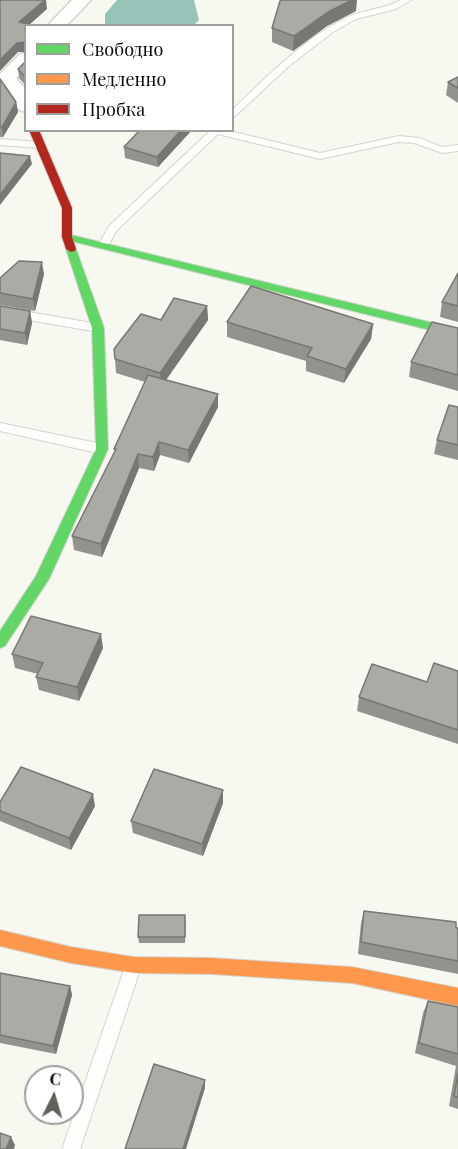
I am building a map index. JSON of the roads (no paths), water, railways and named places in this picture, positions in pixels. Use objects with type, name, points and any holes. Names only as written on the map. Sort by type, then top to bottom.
[{"type":"street","points":[[57,24],[82,0]]},
{"type":"street","points":[[24,60],[3,77],[24,99]]},
{"type":"street","points":[[0,642],[42,579],[102,449],[98,328],[67,237],[68,208],[35,132]]},
{"type":"street","points":[[67,237],[458,333]]},
{"type":"street","points":[[0,938],[71,955],[134,965],[211,966],[352,975],[458,997]]},
{"type":"lane","points":[[234,114],[302,50],[348,20],[399,6],[407,0]]},
{"type":"lane","points":[[103,246],[113,228],[216,132]]},
{"type":"lane","points":[[221,132],[320,156],[344,153],[383,140],[417,141],[442,150],[452,151],[458,148]]},
{"type":"lane","points":[[0,142],[39,146]]},
{"type":"lane","points":[[0,311],[98,328]]},
{"type":"lane","points":[[0,427],[102,449]]},
{"type":"lane","points":[[71,1149],[134,965]]},
{"type":"water","points":[[117,0],[194,0],[199,20],[195,24],[105,24],[105,14]]}]
